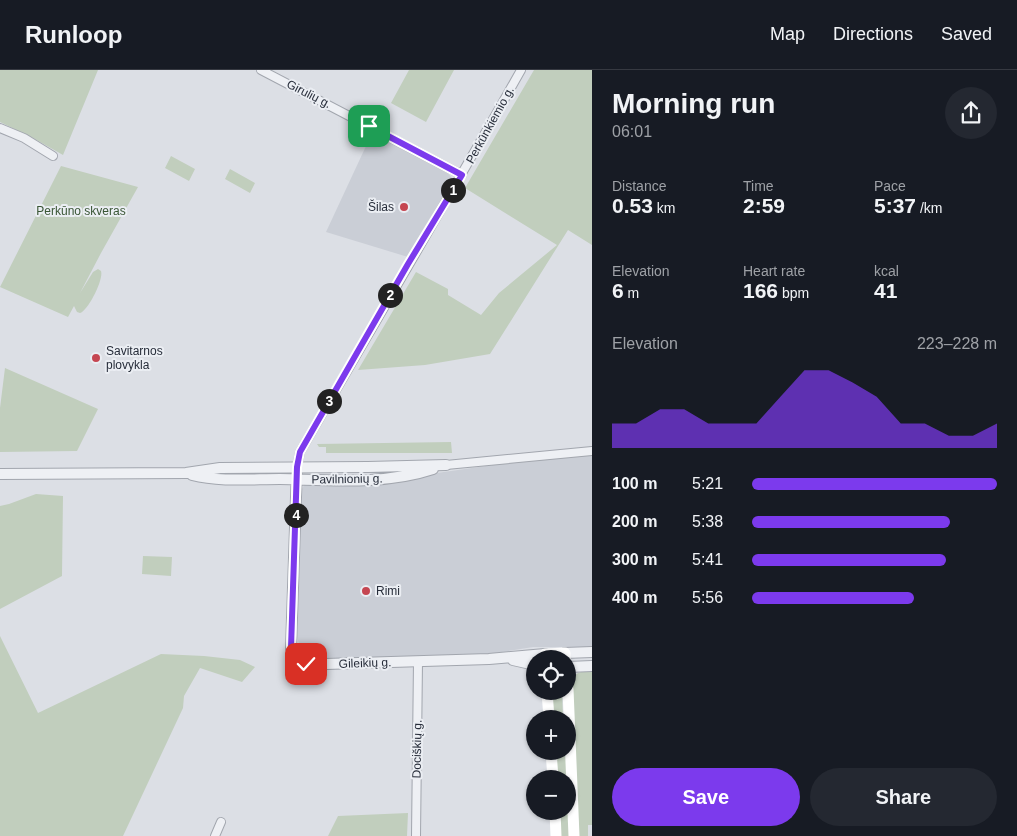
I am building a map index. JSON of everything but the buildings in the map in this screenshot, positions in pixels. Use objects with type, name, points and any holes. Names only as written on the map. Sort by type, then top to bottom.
[{"type":"main road","points":[[568,700],[574,836]]},
{"type":"main road","points":[[555,820],[556,836]]},
{"type":"street","name":"Girulių g.","points":[[262,70],[462,175]]},
{"type":"street","name":"Perkūnkiemio g.","points":[[297,467],[300,452],[405,269],[462,175],[521,70]]},
{"type":"street","points":[[0,128],[24,138],[53,156]]},
{"type":"street","name":"Pavilnionių g.","points":[[0,475],[186,473],[220,468],[446,465],[592,451]]},
{"type":"street","name":"Pavilnionių g.","points":[[186,473],[220,479],[370,479],[417,474],[446,465]]},
{"type":"street","name":"Gileikių g.","points":[[297,467],[291,648],[295,656],[306,664],[526,657]]},
{"type":"street","name":"Gileikių g.","points":[[576,654],[592,652]]},
{"type":"street","name":"Gileikių g.","points":[[507,658],[526,663]]},
{"type":"street","name":"Dociškių g.","points":[[416,836],[418,661]]},
{"type":"street","points":[[576,667],[592,666]]},
{"type":"street","points":[[215,836],[221,822]]},
{"type":"shaded area","points":[[373,131],[445,170],[452,178],[449,188],[408,257],[326,232]]},
{"type":"shaded area","points":[[592,455],[592,647],[533,647],[489,654],[313,660],[307,658],[301,652],[297,637],[302,489],[304,485],[311,483],[386,484],[416,479],[430,474],[500,464]]},
{"type":"green space","points":[[0,70],[98,70],[63,155],[0,122]]},
{"type":"green space","points":[[409,70],[454,70],[426,122],[391,103]]},
{"type":"green space","points":[[534,70],[592,70],[592,245],[568,230],[490,354],[425,365],[358,370],[416,272],[448,289],[448,295],[481,315],[499,293],[557,245],[465,188]]},
{"type":"green space","points":[[171,156],[195,169],[189,181],[165,168]]},
{"type":"green space","name":"Perkūno skveras","points":[[61,166],[138,187],[80,293],[93,272],[98,269],[101,271],[101,275],[95,294],[83,311],[77,312],[74,306],[68,317],[0,287]]},
{"type":"green space","points":[[230,169],[255,183],[250,193],[225,179]]},
{"type":"green space","points":[[5,368],[98,409],[77,451],[0,452],[0,408]]},
{"type":"green space","points":[[451,442],[452,453],[326,453],[326,447],[319,447],[317,444]]},
{"type":"green space","points":[[36,494],[63,496],[62,576],[0,609],[0,506]]},
{"type":"green space","points":[[143,556],[172,557],[171,576],[142,574]]},
{"type":"green space","points":[[0,636],[38,713],[161,654],[240,660],[255,667],[242,682],[200,668],[184,696],[183,708],[123,836],[0,836]]},
{"type":"green space","points":[[592,671],[592,825],[588,825],[588,836],[579,836],[575,760],[576,710],[572,710],[572,700],[576,700],[576,674]]},
{"type":"green space","points":[[553,700],[562,700],[563,710],[553,710]]},
{"type":"green space","points":[[557,760],[566,760],[567,770],[557,770]]},
{"type":"green space","points":[[408,813],[407,836],[328,836],[338,816]]},
{"type":"green space","points":[[559,820],[569,820],[570,836],[560,836]]},
{"type":"place","name":"Šilas","points":[[404,207]]},
{"type":"place","name":"Savitarnos plovykla","points":[[96,358]]},
{"type":"place","name":"Rimi","points":[[366,591]]},
{"type":"route","points":[[306,664],[295,656],[291,648],[297,467],[300,452],[408,264],[462,175],[369,126]]}]
